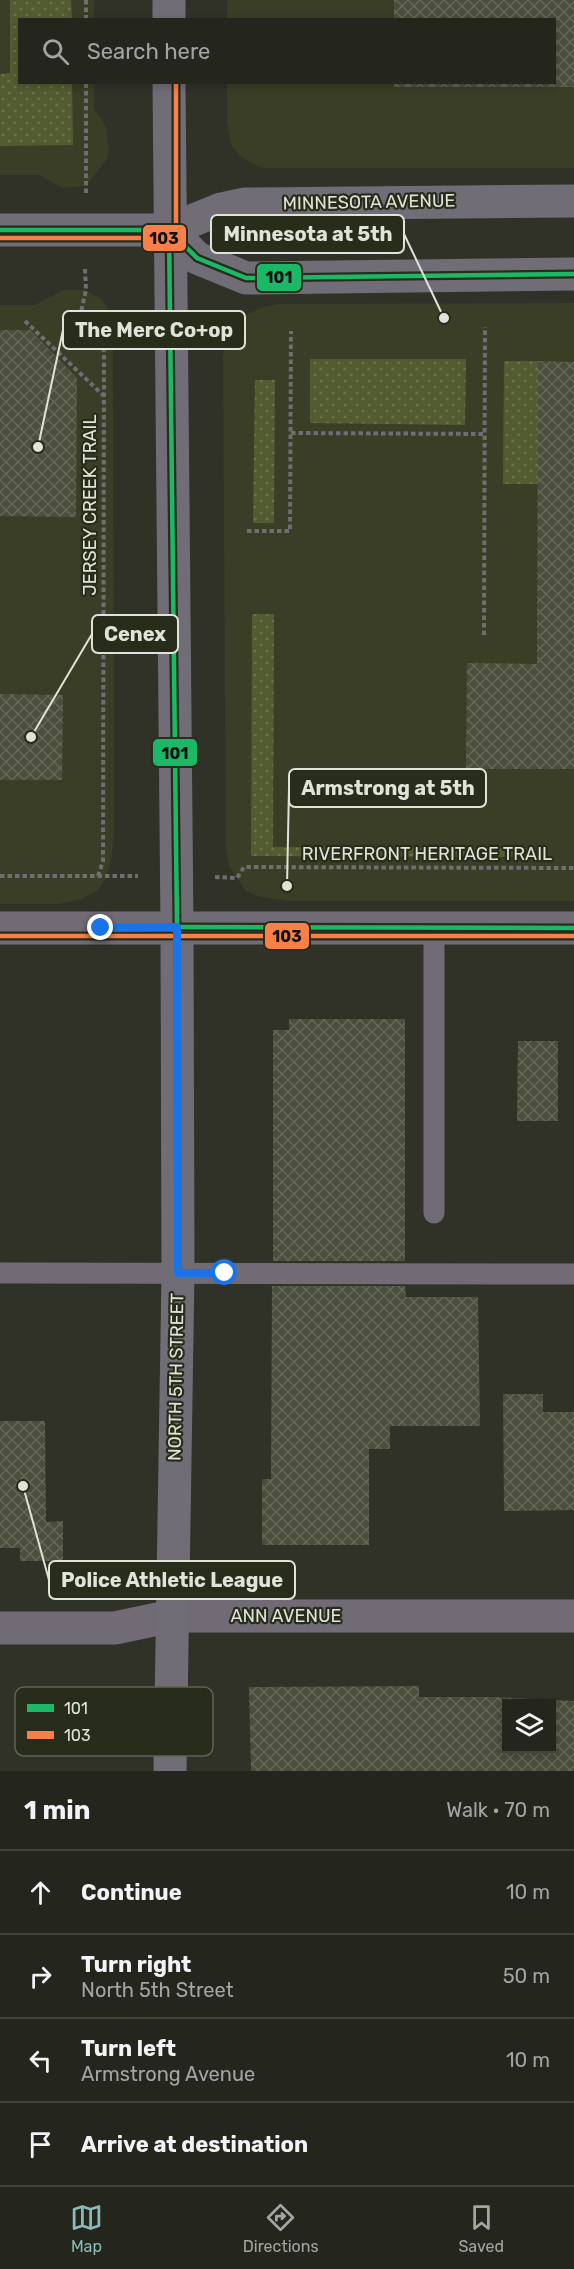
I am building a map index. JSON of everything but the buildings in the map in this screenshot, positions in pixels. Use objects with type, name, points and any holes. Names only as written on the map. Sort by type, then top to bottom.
[{"type":"main road","points":[[169,0],[169,18]]},
{"type":"main road","name":"NORTH 5TH STREET","points":[[169,84],[178,1273],[171,1687]]},
{"type":"main road","name":"MINNESOTA AVENUE","points":[[0,230],[169,230],[221,208],[244,204],[574,201]]},
{"type":"main road","points":[[169,230],[197,258],[246,278],[574,274]]},
{"type":"main road","name":"NORTH 5TH STREET","points":[[170,1756],[170,1771]]},
{"type":"street","points":[[0,928],[574,928]]},
{"type":"street","name":"ANN AVENUE","points":[[0,1628],[115,1628],[172,1616],[574,1616]]},
{"type":"lane","points":[[434,928],[434,1213]]},
{"type":"lane","points":[[0,1273],[574,1274]]},
{"type":"path","points":[[86,0],[86,18]]},
{"type":"path","points":[[86,84],[86,186]]},
{"type":"path","name":"JERSEY CREEK TRAIL","points":[[86,290],[81,312],[94,317],[102,329],[104,397],[104,861],[98,876]]},
{"type":"path","points":[[25,321],[104,397]]},
{"type":"path","points":[[484,635],[485,327]]},
{"type":"path","points":[[247,531],[290,531],[291,331]]},
{"type":"path","points":[[291,433],[485,434]]},
{"type":"path","name":"RIVERFRONT HERITAGE TRAIL","points":[[237,878],[244,867],[574,868]]},
{"type":"path","points":[[0,876],[107,876]]},
{"type":"shaded area","points":[[0,0],[94,0],[94,18],[18,18],[18,84],[94,84],[94,109],[106,127],[109,150],[107,159],[86,186],[63,188],[39,175],[0,175]]},
{"type":"shaded area","points":[[227,0],[574,0],[574,168],[263,168],[238,155],[231,144],[227,121],[227,84],[556,84],[556,18],[227,18]]},
{"type":"shaded area","points":[[63,290],[86,290],[101,299],[107,307],[113,329],[114,832],[107,876],[98,890],[82,899],[59,904],[0,904],[0,305],[35,305]]},
{"type":"shaded area","points":[[574,303],[574,901],[289,901],[256,896],[245,890],[229,866],[226,849],[223,356],[229,332],[248,314],[263,307],[279,304]]},
{"type":"green space","points":[[10,0],[71,0],[72,18],[18,18],[18,84],[72,84],[73,145],[0,146],[0,74],[10,73]]},
{"type":"green space","points":[[310,359],[466,359],[465,425],[310,423]]},
{"type":"green space","points":[[504,361],[538,361],[538,484],[503,484]]},
{"type":"green space","points":[[255,380],[275,380],[274,523],[253,523]]},
{"type":"green space","points":[[252,614],[274,614],[273,847],[531,848],[531,857],[251,856]]},
{"type":"transit line","name":"103","points":[[0,238],[169,238],[174,236],[176,230],[176,84]]},
{"type":"transit line","name":"101","points":[[0,230],[169,230],[197,258],[246,278],[574,274]]},
{"type":"transit line","name":"101","points":[[169,230],[177,927]]},
{"type":"transit line","name":"101","points":[[177,927],[574,928]]},
{"type":"transit line","name":"103","points":[[0,936],[574,936]]},
{"type":"place","name":"Minnesota at 5th","points":[[444,318]]},
{"type":"place","name":"The Merc Co+op","points":[[38,447]]},
{"type":"place","name":"Cenex","points":[[31,737]]},
{"type":"place","name":"Armstrong at 5th","points":[[287,886]]},
{"type":"place","name":"Police Athletic League","points":[[23,1486]]},
{"type":"route","points":[[101,928],[177,927],[178,1273],[225,1273]]}]
